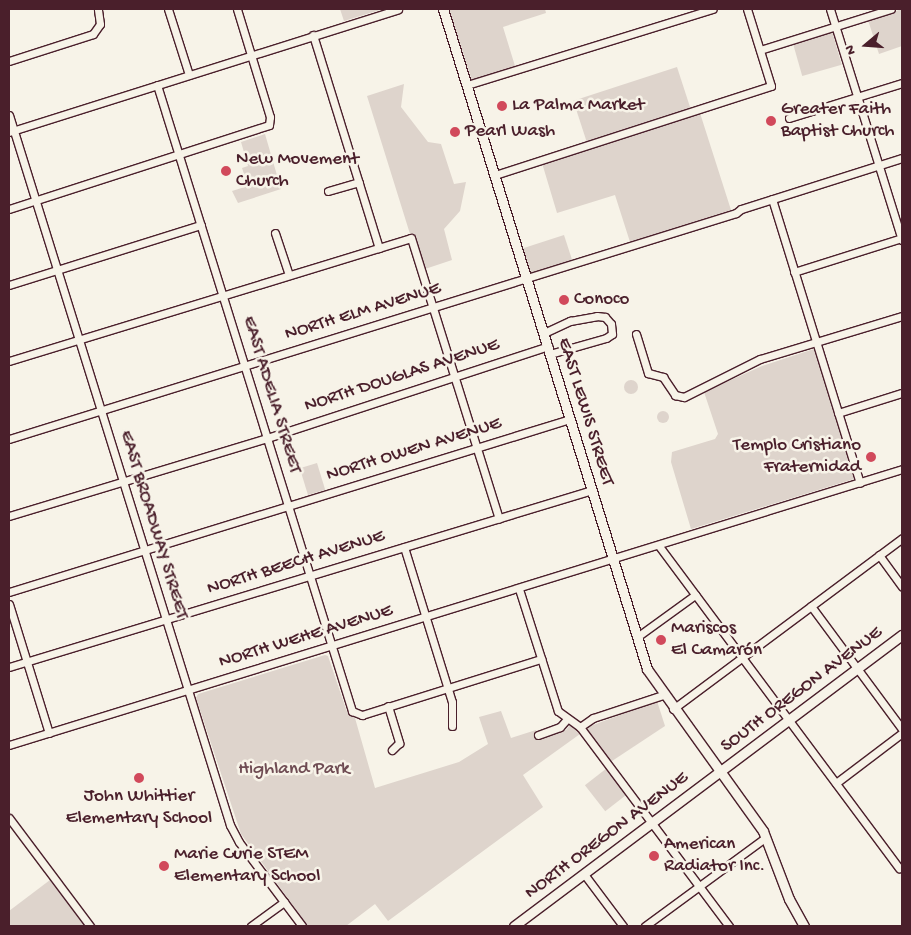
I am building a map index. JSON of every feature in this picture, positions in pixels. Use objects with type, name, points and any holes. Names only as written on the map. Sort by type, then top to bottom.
[{"type":"main road","name":"EAST LEWIS STREET","points":[[443,9],[650,675],[673,709],[721,771],[766,837],[789,899],[804,926]]},
{"type":"main road","name":"SOUTH OREGON AVENUE","points":[[721,771],[902,635]]},
{"type":"main road","name":"NORTH OREGON AVENUE","points":[[514,926],[721,771]]},
{"type":"street","points":[[9,61],[90,35],[100,24],[98,9]]},
{"type":"street","points":[[168,9],[188,75]]},
{"type":"street","points":[[9,209],[179,155],[271,123],[236,9]]},
{"type":"street","points":[[11,131],[398,9]]},
{"type":"street","points":[[467,85],[712,9]]},
{"type":"street","points":[[495,175],[772,86],[747,9]]},
{"type":"street","points":[[794,272],[902,238],[830,9]]},
{"type":"street","points":[[760,50],[891,9]]},
{"type":"street","points":[[313,36],[379,248]]},
{"type":"street","points":[[789,118],[902,82]]},
{"type":"street","name":"EAST ADELIA STREET","points":[[157,85],[354,714],[388,706]]},
{"type":"street","name":"EAST BROADWAY STREET","points":[[9,115],[11,131],[36,201],[230,825],[302,926]]},
{"type":"street","name":"NORTH ELM AVENUE","points":[[9,439],[736,213],[772,199],[902,158]]},
{"type":"street","points":[[328,191],[359,182]]},
{"type":"street","points":[[772,199],[860,482]]},
{"type":"street","points":[[9,285],[201,225]]},
{"type":"street","points":[[276,233],[289,275]]},
{"type":"street","points":[[9,361],[411,238],[499,518]]},
{"type":"street","name":"NORTH DOUGLAS AVENUE","points":[[9,516],[267,438],[454,376],[549,350],[606,338],[612,334],[611,324],[605,317],[597,316],[570,321],[544,333]]},
{"type":"street","points":[[636,334],[648,373],[663,377],[679,397],[688,396],[760,359],[902,316]]},
{"type":"street","points":[[838,413],[902,393]]},
{"type":"street","name":"NORTH OWEN AVENUE","points":[[9,592],[570,419]]},
{"type":"street","name":"NORTH WEHE AVENUE","points":[[9,745],[614,560],[902,469]]},
{"type":"street","name":"NORTH BEECH AVENUE","points":[[9,667],[592,490]]},
{"type":"street","points":[[673,709],[902,538]]},
{"type":"street","points":[[659,546],[898,868]]},
{"type":"street","points":[[404,547],[448,689],[454,712],[452,726]]},
{"type":"street","points":[[879,555],[902,587]]},
{"type":"street","points":[[519,589],[556,706],[567,719],[580,727],[728,926]]},
{"type":"street","points":[[637,637],[695,594]]},
{"type":"street","points":[[9,604],[49,733]]},
{"type":"street","points":[[811,606],[902,729]]},
{"type":"street","points":[[392,750],[399,743],[388,706],[541,659]]},
{"type":"street","points":[[580,727],[592,718],[663,695]]},
{"type":"street","points":[[538,735],[560,727],[567,719]]},
{"type":"street","points":[[836,783],[902,733]]},
{"type":"street","points":[[9,818],[90,926]]},
{"type":"street","points":[[645,926],[766,837]]},
{"type":"street","points":[[584,874],[623,926]]},
{"type":"street","points":[[251,926],[284,902]]},
{"type":"green space","points":[[340,9],[383,9],[344,21]]},
{"type":"green space","points":[[449,9],[545,9],[546,13],[503,27],[515,66],[472,81]]},
{"type":"green space","points":[[902,9],[902,46],[879,54],[868,20]]},
{"type":"green space","points":[[832,31],[842,65],[802,76],[793,42]]},
{"type":"green space","points":[[677,67],[691,110],[587,143],[573,101]]},
{"type":"green space","points":[[404,84],[401,107],[428,142],[441,144],[454,184],[466,182],[460,211],[444,229],[452,260],[425,269],[414,233],[410,234],[367,96]]},
{"type":"green space","points":[[700,113],[731,210],[630,242],[615,195],[557,213],[542,163]]},
{"type":"green space","points":[[265,134],[281,189],[238,203],[232,191],[248,186],[242,168],[248,166],[241,142]]},
{"type":"green space","points":[[564,235],[572,260],[531,273],[523,248]]},
{"type":"green space","points":[[814,349],[854,479],[691,529],[671,462],[672,452],[715,439],[718,434],[704,392],[762,366]]},
{"type":"green space","points":[[631,380],[636,382],[638,387],[636,392],[631,394],[626,392],[624,387],[626,382]]},
{"type":"green space","points":[[663,411],[669,417],[663,423],[657,417]]},
{"type":"green space","points":[[317,463],[325,490],[308,495],[300,468]]},
{"type":"green space","name":"Highland Park","points":[[325,655],[328,656],[347,712],[355,718],[375,788],[459,762],[488,744],[479,717],[501,711],[511,738],[536,730],[538,739],[566,730],[570,725],[580,734],[523,775],[543,807],[388,921],[375,904],[346,926],[308,926],[241,834],[196,698],[198,694]]},
{"type":"green space","points":[[657,701],[665,726],[609,763],[588,734],[588,727]]},
{"type":"green space","points":[[607,768],[627,794],[605,811],[585,785]]},
{"type":"green space","points":[[50,880],[85,926],[9,926],[9,911]]},
{"type":"place","name":"La Palma Market","points":[[502,106]]},
{"type":"place","name":"Greater Faith Baptist Church","points":[[771,121]]},
{"type":"place","name":"Pearl Wash","points":[[455,132]]},
{"type":"place","name":"New Movement Church","points":[[226,171]]},
{"type":"place","name":"Conoco","points":[[564,300]]},
{"type":"place","name":"Templo Cristiano Fraternidad","points":[[871,457]]},
{"type":"place","name":"Mariscos El Camarón","points":[[661,640]]},
{"type":"place","name":"John Whittier Elementary School","points":[[139,778]]},
{"type":"place","name":"American Radiator Inc.","points":[[654,856]]},
{"type":"place","name":"Marie Curie STEM Elementary School","points":[[164,866]]}]
